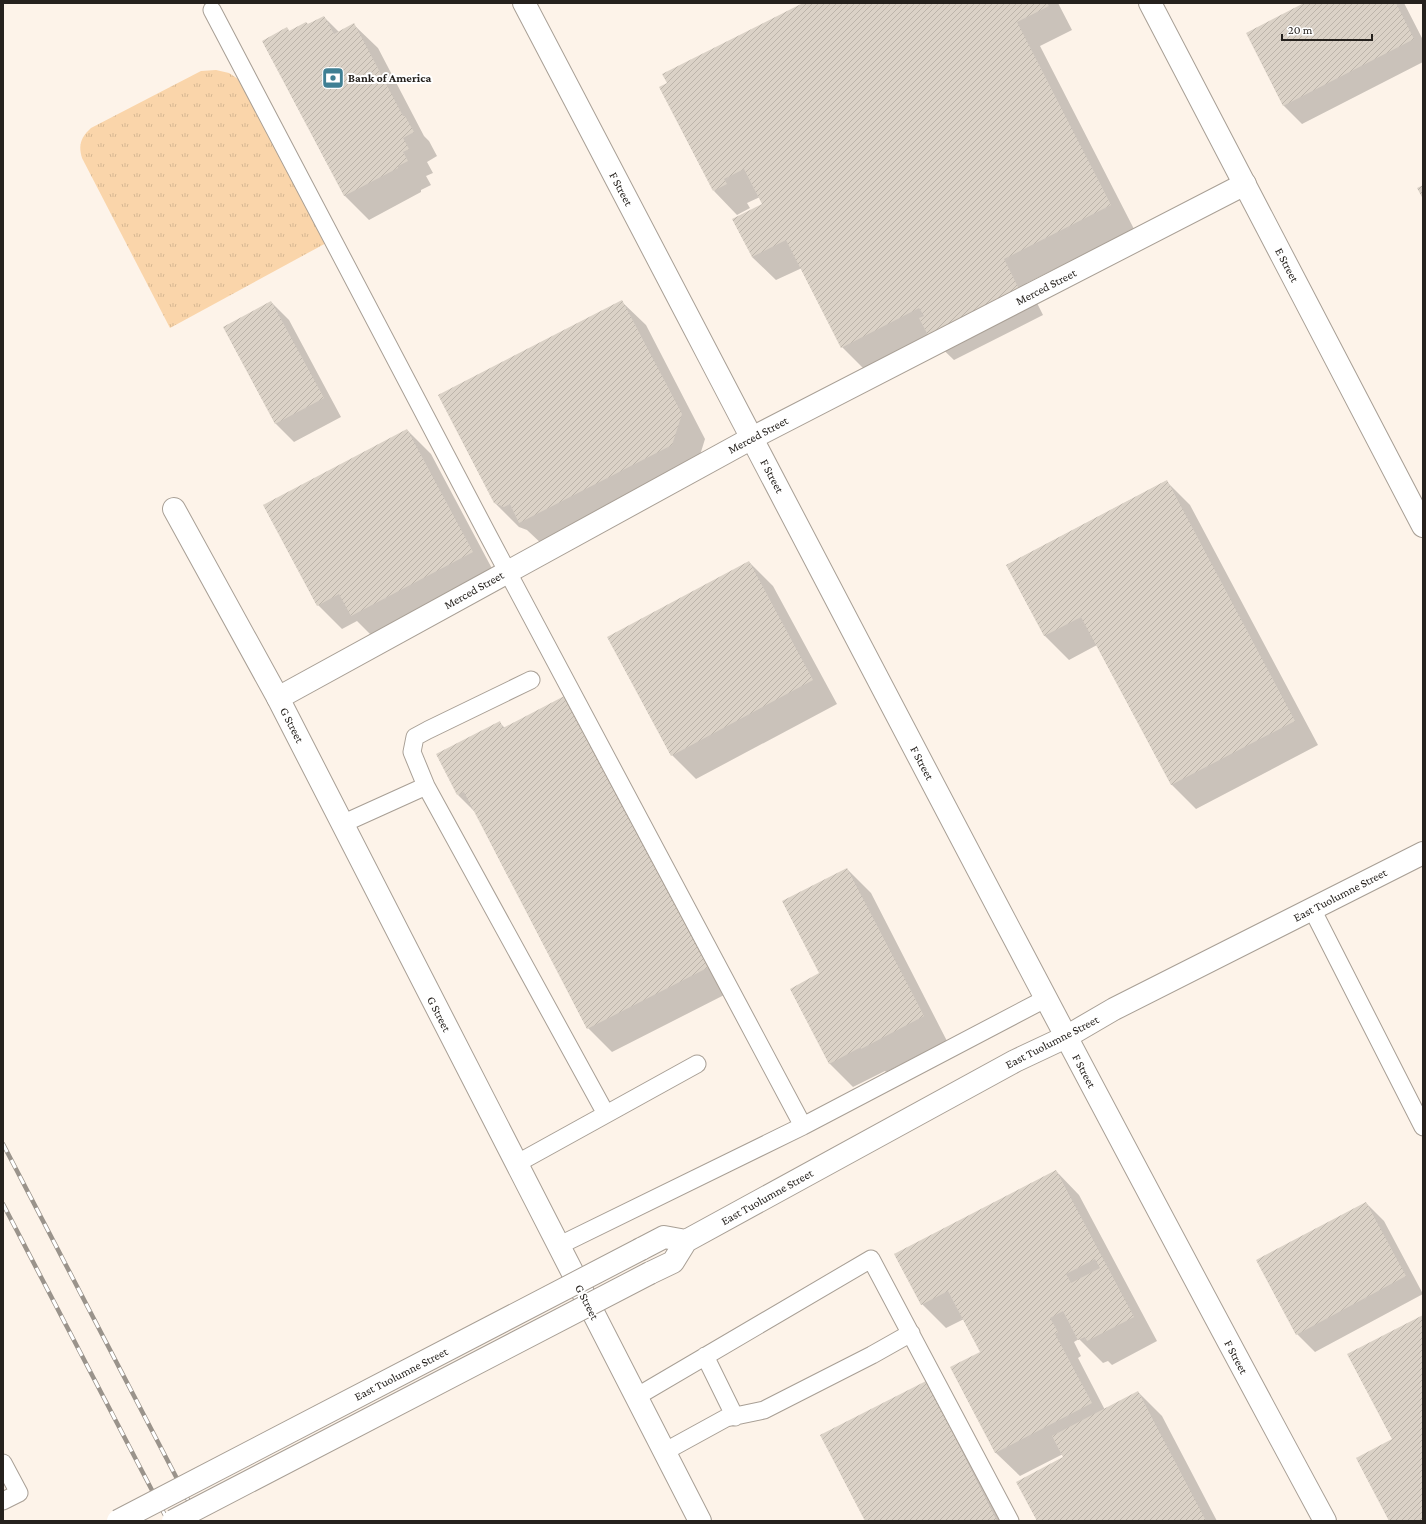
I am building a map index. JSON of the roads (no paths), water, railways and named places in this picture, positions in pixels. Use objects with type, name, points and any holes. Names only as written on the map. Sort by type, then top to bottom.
[{"type":"street","name":"F Street","points":[[524,3],[1045,999],[1176,1246],[1325,1521]]},
{"type":"street","name":"E Street","points":[[1150,3],[1423,526]]},
{"type":"street","name":"Merced Street","points":[[278,698],[752,438],[1245,184]]},
{"type":"street","name":"G Street","points":[[174,509],[278,698],[700,1521]]},
{"type":"street","name":"East Tuolumne Street","points":[[173,1521],[673,1262],[686,1241],[1016,1061],[1066,1037],[1114,1009],[1423,853]]},
{"type":"street","name":"East Tuolumne Street","points":[[118,1521],[664,1237],[686,1241]]},
{"type":"lane","points":[[212,10],[507,572],[803,1126]]},
{"type":"lane","points":[[531,680],[415,737],[412,752],[426,786],[606,1114]]},
{"type":"lane","points":[[342,824],[426,786]]},
{"type":"lane","points":[[1312,909],[1423,1127]]},
{"type":"lane","points":[[558,1246],[803,1126],[1045,999]]},
{"type":"lane","points":[[516,1164],[698,1064]]},
{"type":"lane","points":[[636,1397],[871,1259],[1010,1521]]},
{"type":"lane","points":[[664,1452],[726,1418],[764,1410],[872,1355],[911,1333]]},
{"type":"lane","points":[[705,1356],[735,1417]]},
{"type":"lane","points":[[3,1463],[19,1493],[3,1501]]},
{"type":"railway","points":[[3,1144],[199,1521]]},
{"type":"railway","points":[[3,1204],[168,1521]]},
{"type":"place","name":"Bank of America","points":[[333,78]]}]
